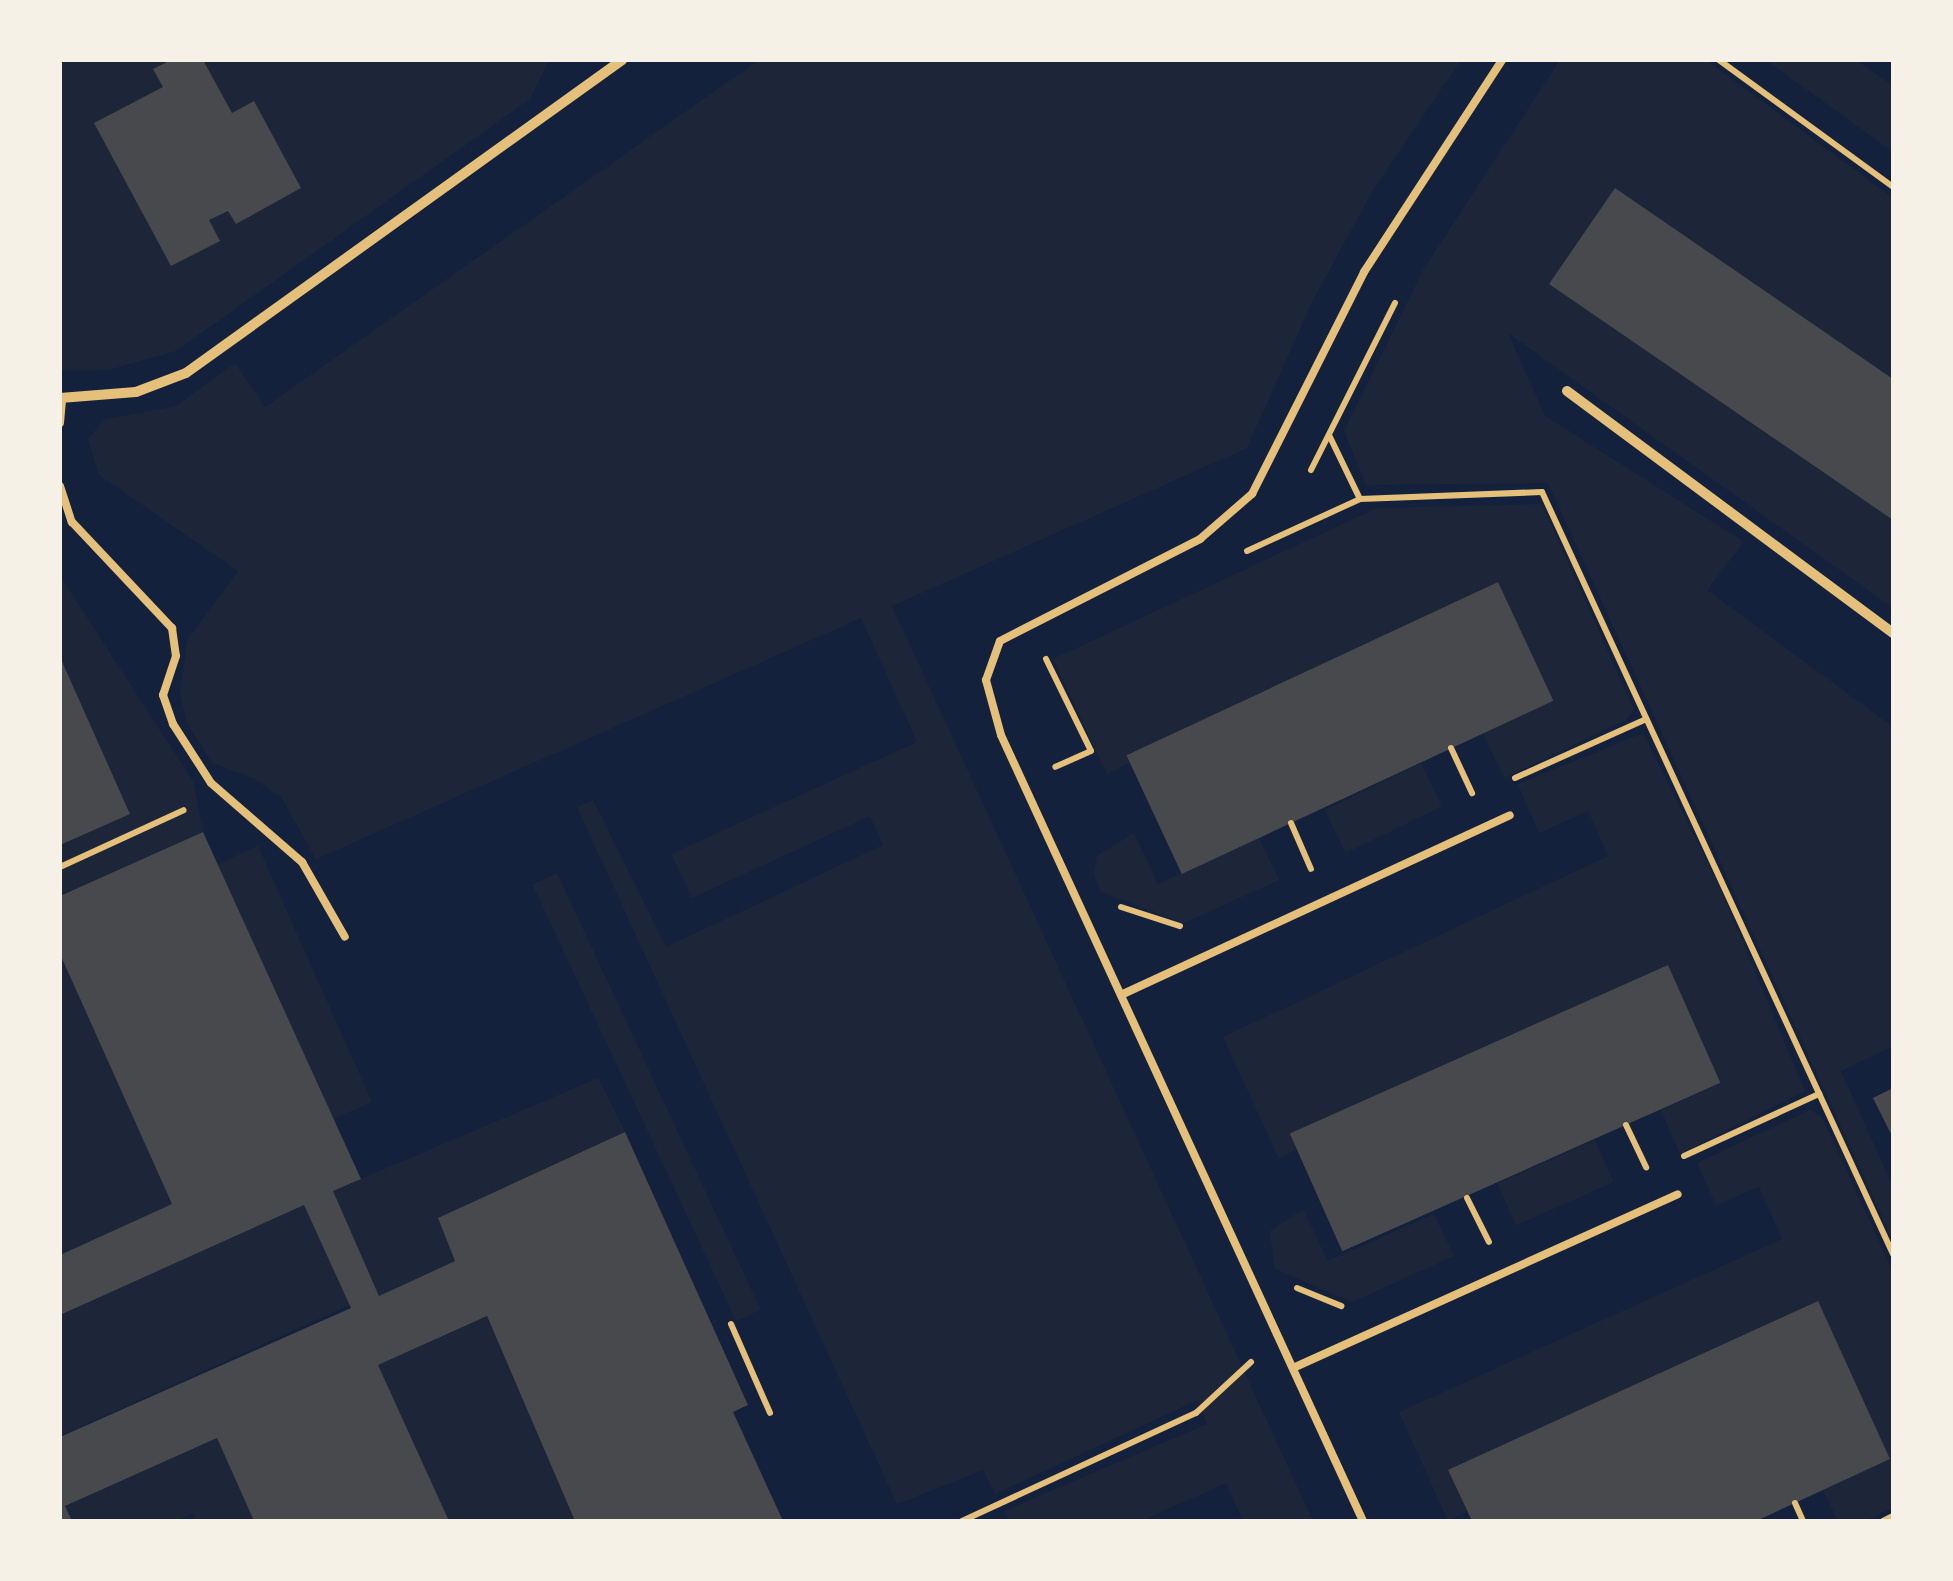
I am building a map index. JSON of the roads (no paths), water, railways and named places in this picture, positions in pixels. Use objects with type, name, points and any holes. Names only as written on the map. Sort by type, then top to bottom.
[{"type":"street","points":[[61,398],[136,392],[186,372],[622,60]]},
{"type":"street","points":[[1567,391],[1893,633]]},
{"type":"lane","points":[[1363,1521],[1022,782],[986,680],[1000,641],[1200,539],[1252,494],[1364,272],[1502,60]]},
{"type":"lane","points":[[60,423],[61,398]]},
{"type":"lane","points":[[60,486],[72,522],[172,628],[176,656],[164,687],[166,705],[222,793],[302,862],[345,937]]},
{"type":"lane","points":[[1122,994],[1510,814]]},
{"type":"lane","points":[[1294,1368],[1678,1194]]}]
